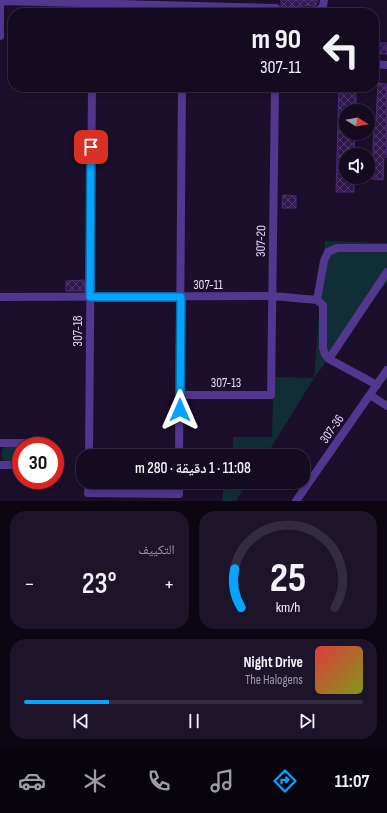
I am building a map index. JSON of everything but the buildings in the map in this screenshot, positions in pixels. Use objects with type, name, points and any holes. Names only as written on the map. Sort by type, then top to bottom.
[{"type":"street","points":[[0,36],[0,1],[276,7]]},
{"type":"street","name":"307-18","points":[[89,449],[92,92]]},
{"type":"street","points":[[179,449],[182,92]]},
{"type":"street","name":"307-20","points":[[271,395],[276,92]]},
{"type":"street","points":[[377,385],[330,359],[325,354],[323,348],[323,305],[317,300],[324,261],[328,252],[337,248],[387,248]]},
{"type":"street","points":[[330,359],[387,272]]},
{"type":"street","name":"307-11","points":[[0,297],[273,296],[317,300]]},
{"type":"street","name":"307-36","points":[[296,501],[387,370]]},
{"type":"street","name":"307-13","points":[[180,395],[271,395]]},
{"type":"street","points":[[370,395],[387,406]]},
{"type":"street","points":[[0,443],[12,443]]},
{"type":"street","points":[[0,465],[12,465]]},
{"type":"street","points":[[88,489],[88,493],[180,497]]},
{"type":"shaded area","points":[[325,241],[387,243],[387,282],[314,378]]},
{"type":"shaded area","points":[[272,377],[314,378],[270,449],[233,449],[233,437],[272,437]]},
{"type":"shaded area","points":[[5,446],[12,446],[12,462],[6,462],[4,460],[2,456],[3,448]]},
{"type":"shaded area","points":[[223,489],[244,489],[236,501],[221,501],[223,499]]},
{"type":"route","points":[[91,147],[90,297],[181,297],[180,410]]}]
